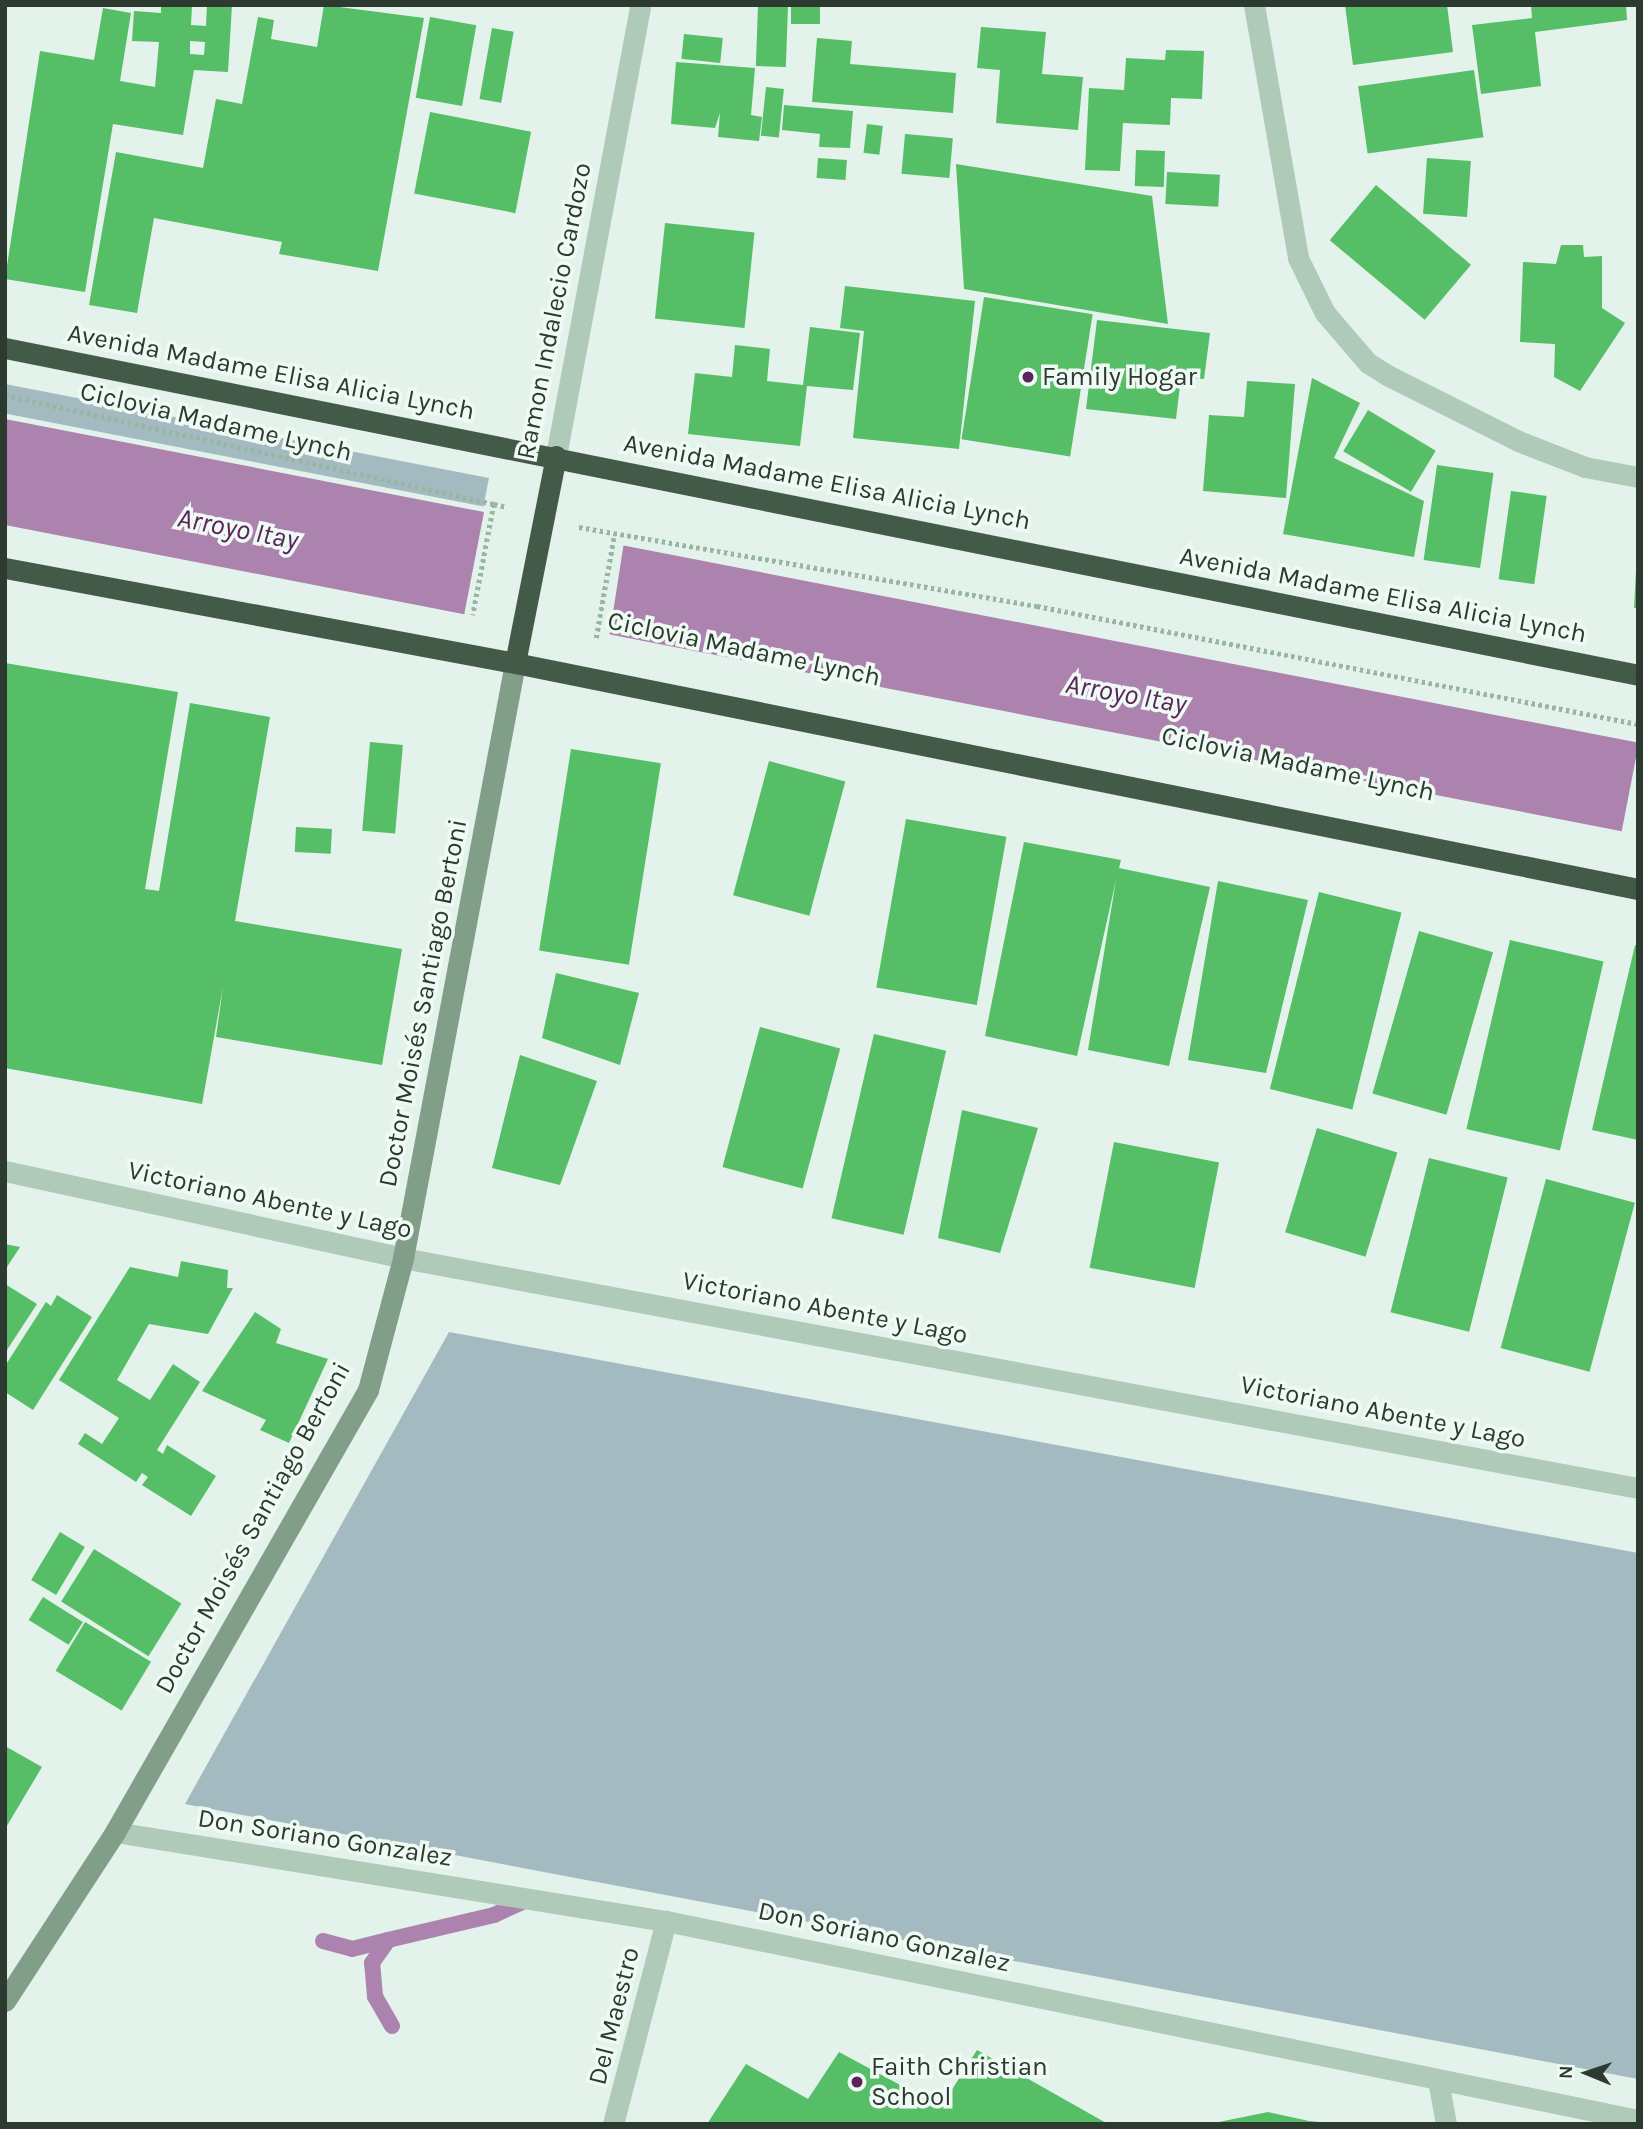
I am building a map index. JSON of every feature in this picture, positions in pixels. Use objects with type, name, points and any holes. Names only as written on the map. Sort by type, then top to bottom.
[{"type":"highway","name":"Avenida Madame Elisa Alicia Lynch","points":[[5,348],[556,456],[1638,675]]},
{"type":"highway","name":"Ramon Indalecio Cardozo","points":[[521,627],[556,456]]},
{"type":"highway","points":[[5,568],[515,663],[1638,889]]},
{"type":"highway","name":"Doctor Moisés Santiago Bertoni","points":[[515,663],[521,627]]},
{"type":"street","name":"Ramon Indalecio Cardozo","points":[[556,456],[640,5]]},
{"type":"street","points":[[1254,5],[1298,258],[1325,313],[1368,363],[1390,376],[1530,445],[1584,467],[1638,477]]},
{"type":"street","name":"Doctor Moisés Santiago Bertoni","points":[[5,2001],[115,1832],[368,1390],[403,1258],[515,663]]},
{"type":"street","name":"Victoriano Abente y Lago","points":[[5,1171],[403,1258],[1638,1488]]},
{"type":"street","name":"Don Soriano Gonzalez","points":[[115,1832],[666,1921],[1638,2120]]},
{"type":"street","name":"Del Maestro","points":[[612,2124],[666,1921]]},
{"type":"street","points":[[1438,2080],[1446,2124]]},
{"type":"path","name":"Ciclovia Madame Lynch","points":[[5,396],[494,504],[472,621],[458,618]]},
{"type":"path","name":"Ciclovia Madame Lynch","points":[[603,639],[592,637],[614,536],[1037,606],[1638,724]]},
{"type":"shaded area","points":[[5,384],[489,478],[483,507],[5,414]]},
{"type":"shaded area","points":[[449,1332],[1638,1553],[1638,2079],[185,1804]]},
{"type":"water","name":"Arroyo Itay","points":[[5,419],[484,512],[464,614],[5,525]]},
{"type":"water","name":"Arroyo Itay","points":[[616,544],[1638,743],[1622,831],[599,632]]},
{"type":"pier","points":[[624,542],[609,638],[596,635],[612,543]]},
{"type":"building","points":[[161,5],[192,5],[191,25],[206,26],[207,5],[232,5],[228,72],[194,70],[183,135],[113,124],[85,292],[5,279],[40,51],[94,60],[103,8],[131,13],[120,81],[155,87],[159,42],[132,41],[134,11],[161,13]],"holes":[[[190,41],[205,42],[204,55],[190,54]]]},
{"type":"building","points":[[324,5],[424,18],[378,271],[279,254],[282,242],[154,218],[137,313],[89,305],[116,152],[203,168],[216,99],[242,104],[258,17],[274,20],[271,39],[317,47]]},
{"type":"building","points":[[758,5],[788,6],[786,67],[756,66]]},
{"type":"building","points":[[791,5],[820,5],[820,24],[791,24]]},
{"type":"building","points":[[1345,5],[1447,5],[1453,52],[1353,65]]},
{"type":"building","points":[[1531,5],[1626,5],[1627,20],[1535,32],[1541,86],[1481,94],[1472,25],[1532,18]]},
{"type":"building","points":[[430,17],[476,25],[462,106],[416,98]]},
{"type":"building","points":[[981,27],[1046,32],[1042,74],[1083,77],[1078,130],[996,123],[1000,70],[977,68]]},
{"type":"building","points":[[492,28],[514,32],[501,103],[479,99]]},
{"type":"building","points":[[684,34],[723,38],[720,63],[681,59]]},
{"type":"building","points":[[817,38],[852,41],[850,64],[956,73],[953,113],[812,102]]},
{"type":"building","points":[[1166,50],[1204,51],[1202,99],[1171,98],[1170,125],[1123,123],[1120,171],[1085,170],[1089,88],[1124,90],[1126,58],[1165,60]]},
{"type":"building","points":[[676,62],[755,68],[751,115],[762,117],[759,141],[718,137],[720,113],[715,128],[671,124]]},
{"type":"building","points":[[1474,70],[1483,137],[1368,154],[1358,86]]},
{"type":"building","points":[[766,87],[784,89],[779,138],[761,136]]},
{"type":"building","points":[[784,105],[853,111],[850,148],[819,147],[820,134],[782,130]]},
{"type":"building","points":[[430,112],[531,132],[515,213],[414,193]]},
{"type":"building","points":[[867,124],[883,126],[879,155],[863,153]]},
{"type":"building","points":[[905,134],[953,138],[949,178],[902,174]]},
{"type":"building","points":[[1136,150],[1165,151],[1164,187],[1135,186]]},
{"type":"building","points":[[818,158],[847,160],[846,180],[817,178]]},
{"type":"building","points":[[1427,158],[1471,161],[1467,217],[1423,214]]},
{"type":"building","points":[[956,164],[1152,196],[1168,324],[964,289]]},
{"type":"building","points":[[1167,172],[1220,175],[1218,207],[1165,204]]},
{"type":"building","points":[[1376,185],[1471,265],[1425,320],[1330,240]]},
{"type":"building","points":[[665,223],[755,232],[744,328],[655,318]]},
{"type":"building","points":[[1561,245],[1583,245],[1584,257],[1602,256],[1602,308],[1625,323],[1580,391],[1554,377],[1555,344],[1520,342],[1523,262],[1556,264]]},
{"type":"building","points":[[845,286],[975,301],[959,449],[853,438],[864,331],[840,328]]},
{"type":"building","name":"Family Hogar","points":[[984,297],[1093,314],[1070,456],[961,439]]},
{"type":"building","points":[[1097,320],[1210,333],[1204,379],[1181,377],[1176,419],[1086,409]]},
{"type":"building","points":[[810,327],[860,333],[853,390],[807,386],[800,446],[688,434],[695,373],[732,377],[735,345],[770,349],[767,381],[803,385]]},
{"type":"building","points":[[1312,378],[1360,403],[1334,458],[1424,501],[1414,557],[1283,534]]},
{"type":"building","points":[[1247,381],[1295,384],[1286,498],[1203,491],[1209,415],[1244,417]]},
{"type":"building","points":[[1368,410],[1436,451],[1411,492],[1343,451]]},
{"type":"building","points":[[1437,465],[1493,473],[1480,568],[1424,560]]},
{"type":"building","points":[[1511,491],[1547,496],[1534,584],[1499,579]]},
{"type":"building","points":[[1636,571],[1638,608],[1634,608]]},
{"type":"building","points":[[5,663],[178,692],[145,889],[159,891],[190,703],[270,717],[235,921],[402,949],[382,1065],[216,1037],[223,987],[202,1104],[5,1068]]},
{"type":"building","points":[[370,742],[403,745],[395,834],[362,831]]},
{"type":"building","points":[[571,749],[661,763],[629,965],[539,950]]},
{"type":"building","points":[[769,761],[845,781],[809,916],[733,895]]},
{"type":"building","points":[[906,819],[1006,837],[977,1005],[876,987]]},
{"type":"building","points":[[296,827],[332,829],[331,854],[295,852]]},
{"type":"building","points":[[1024,842],[1121,860],[1119,868],[1210,887],[1169,1066],[1088,1050],[1116,880],[1077,1056],[985,1036]]},
{"type":"building","points":[[1218,881],[1308,900],[1266,1073],[1188,1060]]},
{"type":"building","points":[[1319,892],[1401,913],[1352,1110],[1270,1089]]},
{"type":"building","points":[[1419,931],[1493,952],[1446,1115],[1372,1093]]},
{"type":"building","points":[[1510,940],[1604,962],[1560,1151],[1466,1129]]},
{"type":"building","points":[[1635,945],[1638,946],[1638,1140],[1592,1130]]},
{"type":"building","points":[[556,973],[639,993],[620,1065],[542,1038]]},
{"type":"building","points":[[760,1027],[840,1048],[803,1189],[722,1167]]},
{"type":"building","points":[[874,1034],[946,1051],[904,1235],[831,1218]]},
{"type":"building","points":[[520,1055],[597,1081],[560,1185],[492,1168]]},
{"type":"building","points":[[962,1110],[1038,1128],[1000,1253],[938,1238]]},
{"type":"building","points":[[1317,1128],[1397,1153],[1365,1257],[1285,1232]]},
{"type":"building","points":[[1114,1142],[1219,1162],[1195,1288],[1090,1268]]},
{"type":"building","points":[[1429,1158],[1508,1178],[1469,1332],[1391,1312]]},
{"type":"building","points":[[1546,1179],[1635,1203],[1590,1372],[1501,1348]]},
{"type":"building","points":[[5,1244],[20,1247],[5,1270]]},
{"type":"building","points":[[181,1261],[228,1270],[227,1288],[233,1288],[208,1334],[149,1324],[117,1380],[150,1400],[173,1364],[200,1382],[157,1450],[163,1454],[167,1445],[216,1476],[191,1516],[142,1485],[148,1477],[142,1473],[136,1482],[78,1444],[85,1433],[102,1444],[119,1418],[59,1380],[130,1267],[178,1277]]},
{"type":"building","points":[[5,1284],[37,1304],[5,1353]]},
{"type":"building","points":[[57,1295],[92,1317],[33,1410],[5,1392],[5,1366],[46,1302],[51,1306]]},
{"type":"building","points":[[255,1312],[281,1329],[276,1343],[328,1359],[289,1443],[260,1430],[266,1420],[202,1391]]},
{"type":"building","points":[[60,1532],[85,1547],[56,1595],[31,1580]]},
{"type":"building","points":[[94,1549],[181,1604],[148,1656],[61,1602]]},
{"type":"building","points":[[43,1597],[83,1622],[69,1645],[29,1620]]},
{"type":"building","points":[[85,1622],[151,1662],[122,1711],[56,1671]]},
{"type":"building","points":[[5,1746],[42,1767],[5,1829]]},
{"type":"building","points":[[977,2050],[1108,2124],[707,2124],[746,2064],[808,2099],[839,2052],[941,2107]]},
{"type":"building","points":[[1268,2112],[1309,2121],[1341,2124],[1209,2124]]},
{"type":"waterway","points":[[392,2026],[375,1996],[372,1963],[388,1940],[494,1915],[531,1898]]},
{"type":"waterway","points":[[323,1941],[352,1949],[388,1940]]},
{"type":"place","name":"Family Hogar","points":[[1028,377]]},
{"type":"place","name":"Faith Christian School","points":[[857,2082]]}]
